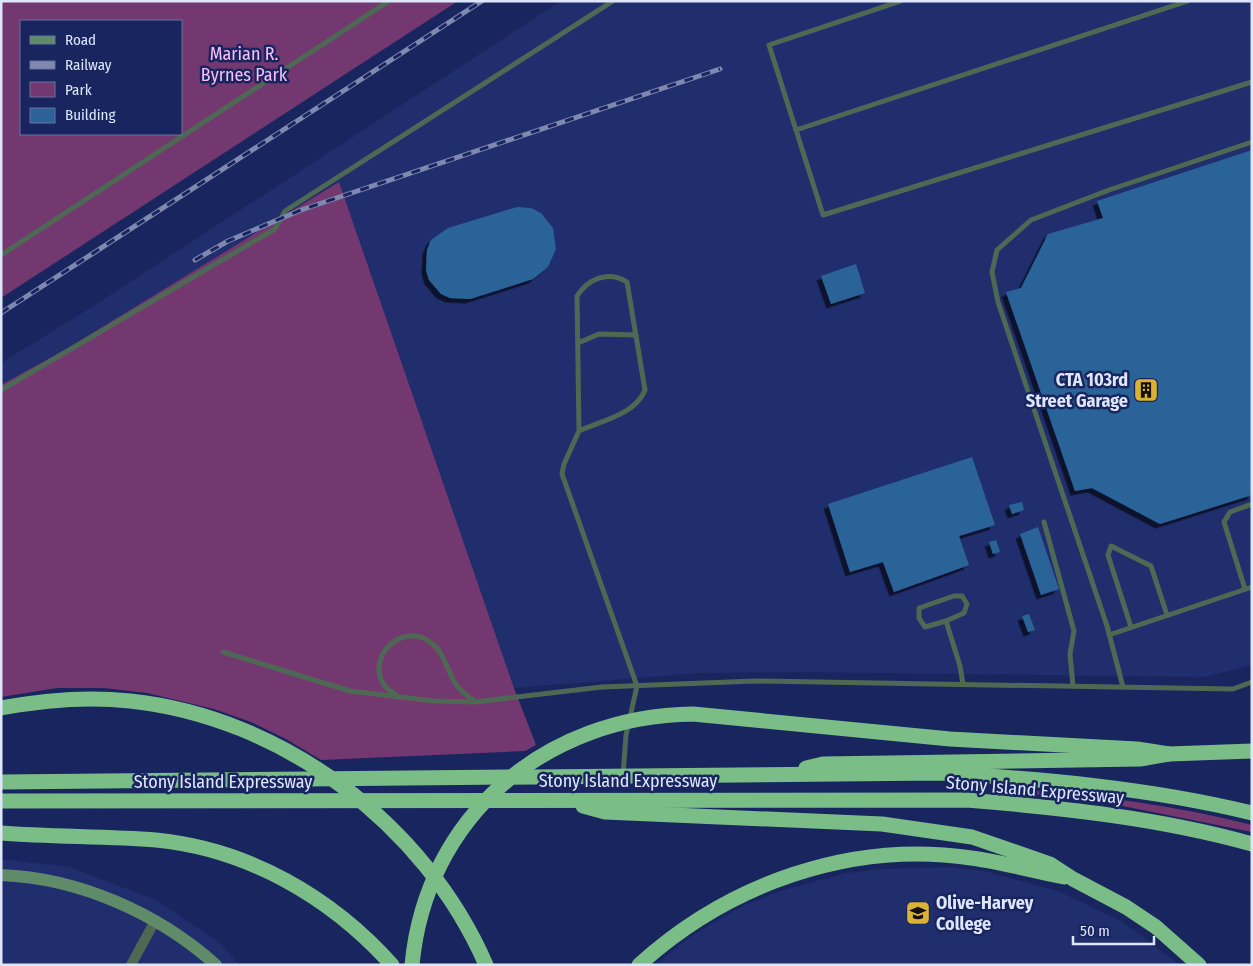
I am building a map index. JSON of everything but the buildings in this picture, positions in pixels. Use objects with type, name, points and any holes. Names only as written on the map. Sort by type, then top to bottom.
[{"type":"highway","points":[[1,708],[64,699],[130,701],[200,716],[243,730],[289,753],[352,794],[394,831],[443,890],[471,933],[486,965]]},
{"type":"highway","points":[[412,965],[414,940],[424,905],[437,872],[453,843],[499,786],[554,748],[586,732],[619,722],[666,714],[733,717],[950,739],[1137,749],[1169,754]]},
{"type":"highway","points":[[772,775],[823,764],[1140,759],[1169,754],[1252,751]]},
{"type":"highway","name":"Stony Island Expressway","points":[[1,801],[171,790],[623,776],[939,774],[1082,783],[1149,792],[1252,813]]},
{"type":"highway","name":"Stony Island Expressway","points":[[1,782],[171,790],[562,801],[967,800],[1050,807],[1140,819],[1252,844]]},
{"type":"highway","points":[[562,801],[605,812],[882,824],[972,837],[1021,852],[1050,864],[1073,879],[1134,912],[1156,927],[1199,965]]},
{"type":"highway","points":[[1,833],[156,840],[193,846],[223,854],[280,877],[316,898],[356,928],[392,965]]},
{"type":"highway","points":[[639,965],[681,930],[737,898],[793,874],[853,859],[910,854],[963,857],[1073,879]]},
{"type":"street","points":[[1,875],[37,879],[93,893],[119,902],[155,921],[216,965]]},
{"type":"street","points":[[131,965],[155,921]]},
{"type":"lane","points":[[1,255],[389,1]]},
{"type":"lane","points":[[1,390],[275,229],[285,211],[613,1]]},
{"type":"lane","points":[[901,1],[769,45],[823,215],[1252,82]]},
{"type":"lane","points":[[796,130],[1188,1]]},
{"type":"lane","points":[[1123,687],[1109,634],[998,302],[992,272],[997,250],[1031,220],[1109,190],[1252,142]]},
{"type":"lane","points":[[578,431],[630,409],[641,400],[645,390],[627,282],[621,278],[594,279],[584,285],[577,296],[578,431],[564,464],[562,474],[637,686],[626,735],[623,776]]},
{"type":"lane","points":[[578,343],[599,334],[636,335]]},
{"type":"lane","points":[[1245,589],[1224,522],[1230,512],[1252,504]]},
{"type":"lane","points":[[1044,522],[1074,631],[1070,654],[1073,686]]},
{"type":"lane","points":[[1131,627],[1108,555],[1112,546],[1152,566],[1167,615]]},
{"type":"lane","points":[[1109,634],[1252,587]]},
{"type":"lane","points":[[954,596],[962,596],[967,604],[964,613],[946,621],[925,627],[919,618],[919,608],[954,596]]},
{"type":"lane","points":[[946,621],[960,666],[963,684]]},
{"type":"lane","points":[[400,697],[384,686],[379,674],[380,663],[385,649],[394,640],[408,635],[422,637],[433,643],[442,654],[455,682],[462,692],[475,702]]},
{"type":"lane","points":[[223,652],[350,691],[434,702],[475,702],[637,686],[755,681],[1233,689],[1252,682]]},
{"type":"shaded area","points":[[561,1],[1252,1],[1252,665],[1205,677],[798,672],[699,673],[514,688],[339,182],[68,348],[1,385],[1,363],[84,312]]},
{"type":"shaded area","points":[[1,859],[69,867],[156,900],[218,942],[240,965],[1,965]]},
{"type":"shaded area","name":"Olive-Harvey College","points":[[947,867],[984,871],[1060,892],[1123,922],[1180,965],[655,965],[693,935],[720,919],[745,905],[783,890],[847,873],[882,869]]},
{"type":"green space","name":"Marian R. Byrnes Park","points":[[1,1],[458,1],[1,298]]},
{"type":"green space","points":[[339,182],[514,688],[536,745],[525,751],[321,760],[286,739],[251,722],[214,709],[147,693],[104,688],[57,688],[1,697],[1,385],[68,348]]},
{"type":"green space","points":[[1007,788],[1100,797],[1191,811],[1252,825],[1252,832],[1098,801],[1002,791]]},
{"type":"railway","points":[[1,313],[482,1]]},
{"type":"railway","points":[[195,260],[228,241],[301,210],[720,69]]},
{"type":"place","name":"CTA 103rd Street Garage","points":[[1146,390]]},
{"type":"place","name":"Olive-Harvey College","points":[[918,913]]}]
